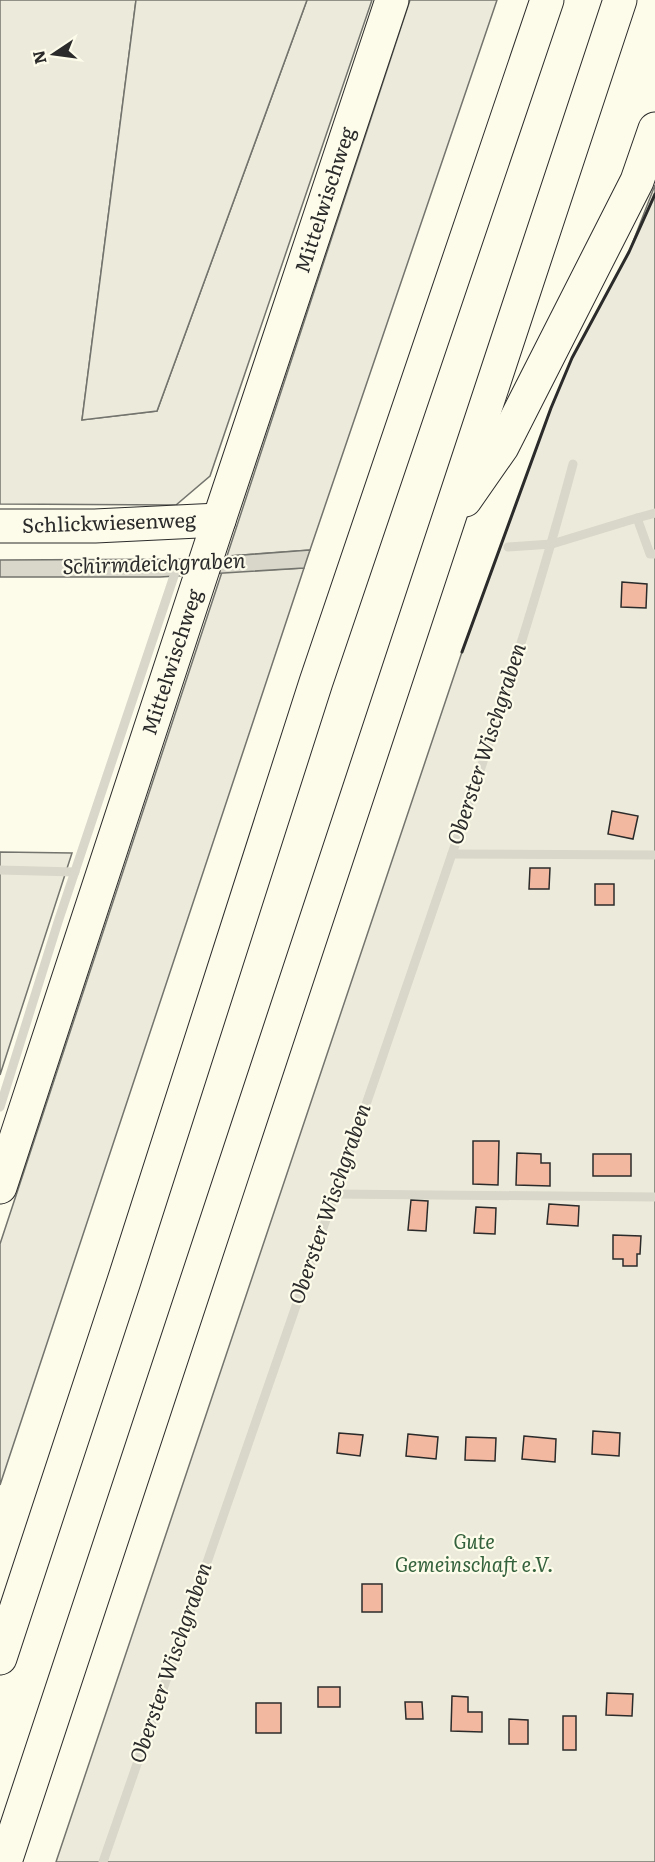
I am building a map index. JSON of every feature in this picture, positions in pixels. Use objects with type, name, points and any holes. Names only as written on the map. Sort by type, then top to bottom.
[{"type":"main road","name":"Mittelwischweg","points":[[0,1187],[392,0]]},
{"type":"main road","points":[[0,1658],[128,1270],[312,694],[547,0]]},
{"type":"main road","points":[[5,1862],[620,0]]},
{"type":"main road","points":[[444,528],[502,447],[637,181],[655,129]]},
{"type":"main road","name":"Schlickwiesenweg","points":[[0,526],[95,526],[214,534]]},
{"type":"green space","points":[[0,0],[136,0],[82,420],[157,411],[307,0],[372,0],[210,476],[176,505],[0,504]]},
{"type":"green space","points":[[410,0],[497,0],[310,550],[227,556]]},
{"type":"green space","name":"Gute Gemeinschaft e.V.","points":[[655,185],[655,1862],[56,1862],[462,652],[551,408],[572,358],[629,252]]},
{"type":"green space","points":[[304,568],[0,1485],[0,1244],[222,572]]},
{"type":"green space","points":[[0,852],[72,853],[0,1075]]},
{"type":"shaded area","points":[[136,0],[307,0],[157,411],[82,420]]},
{"type":"water","points":[[310,550],[304,568],[160,577],[0,577],[0,560],[192,559]]},
{"type":"building","points":[[622,582],[647,584],[646,608],[621,607]]},
{"type":"building","points":[[612,811],[638,816],[633,839],[608,834]]},
{"type":"building","points":[[530,868],[550,868],[549,889],[529,889]]},
{"type":"building","points":[[595,884],[614,884],[614,905],[595,905]]},
{"type":"building","points":[[473,1141],[499,1141],[498,1185],[473,1184]]},
{"type":"building","points":[[517,1153],[541,1154],[541,1163],[550,1163],[550,1186],[516,1185]]},
{"type":"building","points":[[593,1154],[631,1154],[631,1176],[593,1176]]},
{"type":"building","points":[[411,1200],[428,1201],[426,1231],[408,1230]]},
{"type":"building","points":[[549,1204],[579,1206],[578,1226],[547,1224]]},
{"type":"building","points":[[476,1207],[496,1208],[495,1234],[474,1233]]},
{"type":"building","points":[[613,1235],[641,1236],[637,1266],[623,1266],[623,1259],[613,1259]]},
{"type":"building","points":[[593,1431],[620,1433],[619,1456],[592,1454]]},
{"type":"building","points":[[339,1433],[363,1435],[360,1456],[337,1453]]},
{"type":"building","points":[[408,1434],[438,1437],[436,1459],[406,1456]]},
{"type":"building","points":[[524,1436],[556,1439],[555,1462],[522,1459]]},
{"type":"building","points":[[466,1437],[496,1438],[495,1461],[465,1460]]},
{"type":"building","points":[[362,1584],[382,1584],[382,1612],[362,1612]]},
{"type":"building","points":[[318,1687],[340,1687],[340,1707],[318,1707]]},
{"type":"building","points":[[607,1693],[633,1694],[632,1716],[606,1715]]},
{"type":"building","points":[[452,1696],[468,1697],[468,1712],[482,1712],[482,1732],[451,1731]]},
{"type":"building","points":[[405,1702],[422,1702],[423,1719],[406,1719]]},
{"type":"building","points":[[256,1703],[281,1703],[281,1733],[256,1733]]},
{"type":"building","points":[[563,1716],[576,1716],[576,1750],[563,1750]]},
{"type":"building","points":[[509,1719],[528,1720],[528,1744],[509,1744]]},
{"type":"waterway","name":"Oberster Wischgraben","points":[[103,1862],[457,840],[530,615],[573,464]]},
{"type":"waterway","points":[[637,518],[655,513]]},
{"type":"waterway","name":"Schirmdeichgraben","points":[[508,547],[552,544],[637,518],[650,554],[655,554]]},
{"type":"waterway","points":[[0,1107],[58,922],[177,567]]},
{"type":"waterway","points":[[452,854],[655,855]]},
{"type":"waterway","points":[[0,870],[75,872]]},
{"type":"waterway","points":[[335,1194],[655,1197]]},
{"type":"wall","points":[[462,652],[551,408],[572,358],[629,252],[655,194]]}]
